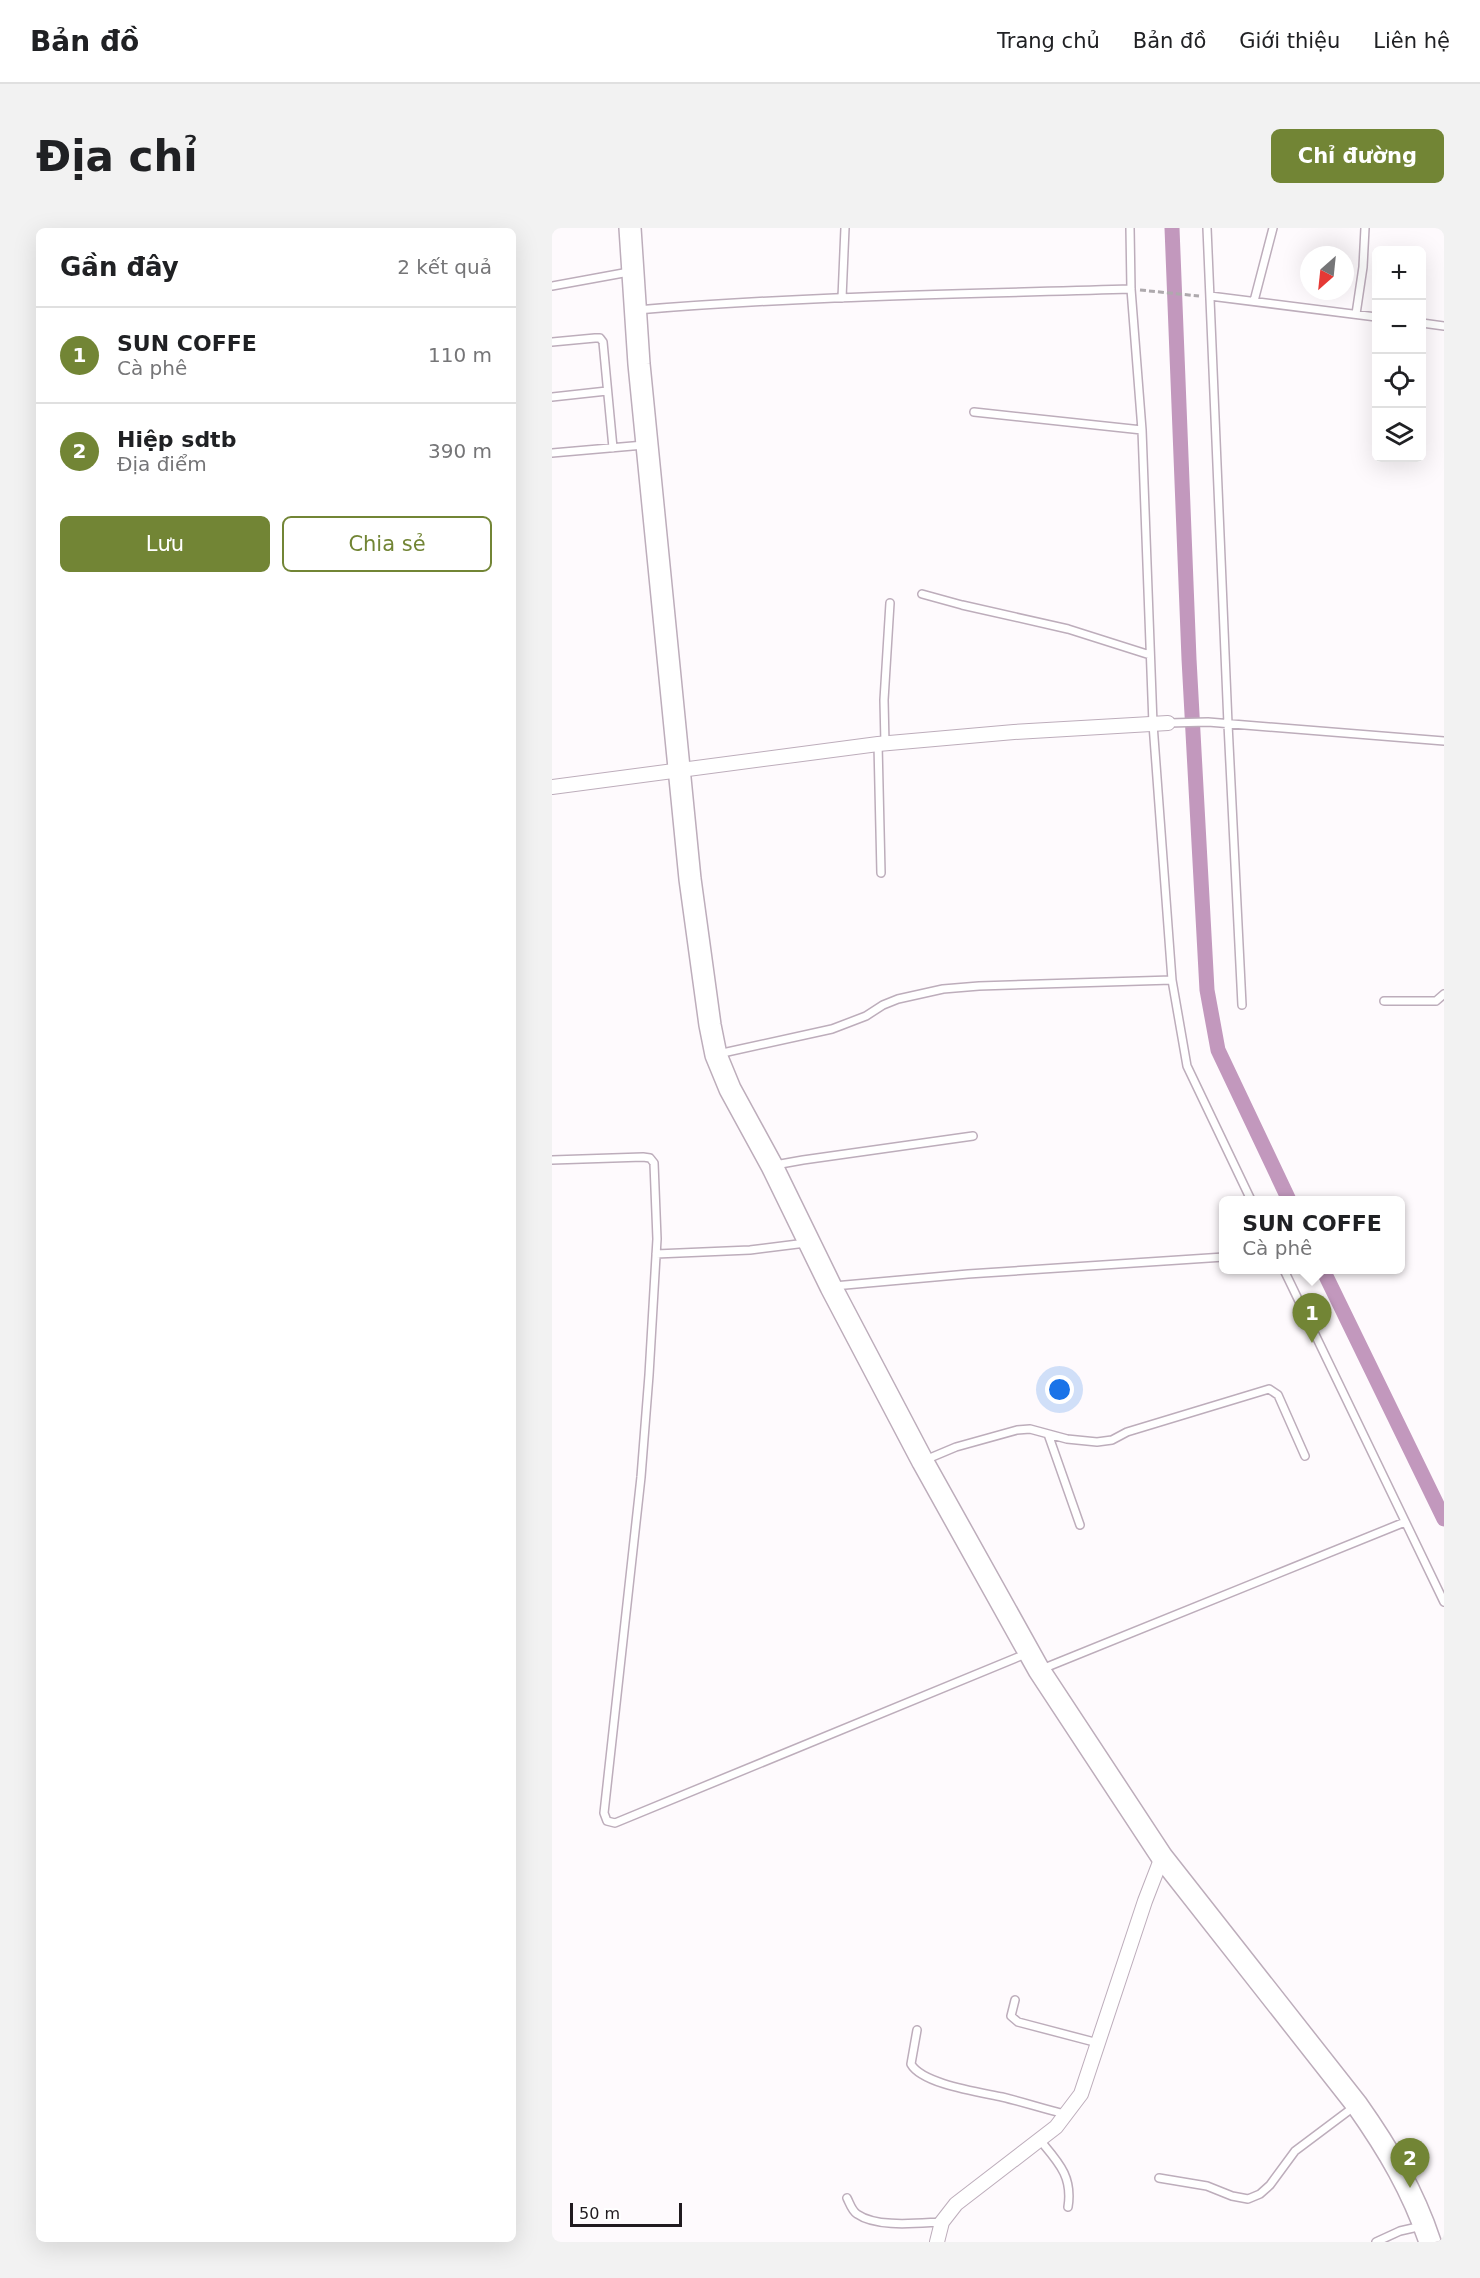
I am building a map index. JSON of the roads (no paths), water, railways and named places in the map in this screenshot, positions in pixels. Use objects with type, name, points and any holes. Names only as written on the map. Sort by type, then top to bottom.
[{"type":"main road","points":[[630,228],[634,310],[690,879],[716,1055],[730,1089],[772,1166],[831,1287],[923,1462],[1034,1662],[1162,1857],[1358,2105],[1410,2188],[1427,2234]]},
{"type":"street","points":[[552,788],[881,744],[1014,732],[1167,723]]},
{"type":"street","points":[[937,2242],[942,2222],[956,2204],[1056,2127],[1081,2094],[1145,1901],[1162,1857]]},
{"type":"lane","points":[[842,298],[845,228]]},
{"type":"lane","points":[[1130,228],[1131,289],[1142,430],[1153,724],[1172,980],[1187,1066],[1249,1196]]},
{"type":"lane","points":[[1207,228],[1242,1005]]},
{"type":"lane","points":[[1254,302],[1273,228]]},
{"type":"lane","points":[[1356,314],[1363,267],[1365,228]]},
{"type":"lane","points":[[552,286],[633,271]]},
{"type":"lane","points":[[634,310],[842,298],[1131,289]]},
{"type":"lane","points":[[1210,296],[1372,316]]},
{"type":"lane","points":[[1426,324],[1444,326]]},
{"type":"lane","points":[[552,342],[600,338],[603,342],[613,448]]},
{"type":"lane","points":[[552,397],[607,391]]},
{"type":"lane","points":[[974,412],[1142,430]]},
{"type":"lane","points":[[552,453],[647,445]]},
{"type":"lane","points":[[922,594],[1068,629],[1150,655]]},
{"type":"lane","points":[[881,873],[881,744],[890,603]]},
{"type":"lane","points":[[1167,723],[1208,722],[1444,741]]},
{"type":"lane","points":[[716,1055],[832,1029],[866,1016],[898,999],[943,989],[1172,980]]},
{"type":"lane","points":[[1384,1001],[1436,1001],[1444,994]]},
{"type":"lane","points":[[772,1166],[972,1136]]},
{"type":"lane","points":[[552,1160],[650,1158],[654,1163],[657,1239],[641,1477],[604,1813],[607,1821],[615,1823],[1405,1522]]},
{"type":"lane","points":[[656,1254],[750,1250],[810,1243]]},
{"type":"lane","points":[[831,1287],[969,1274],[1219,1257]]},
{"type":"lane","points":[[1286,1274],[1444,1602]]},
{"type":"lane","points":[[923,1462],[956,1447],[1017,1430],[1030,1429],[1080,1441],[1113,1440],[1127,1432],[1269,1389],[1278,1395],[1305,1456]]},
{"type":"lane","points":[[1048,1434],[1080,1526]]},
{"type":"lane","points":[[1016,2001],[1011,2016],[1018,2022],[1098,2043]]},
{"type":"lane","points":[[917,2030],[911,2064],[918,2073],[967,2090],[1065,2114]]},
{"type":"lane","points":[[1159,2178],[1207,2186],[1232,2196],[1248,2199],[1260,2194],[1270,2185],[1295,2151],[1358,2105]]},
{"type":"lane","points":[[1039,2139],[1058,2162],[1068,2180],[1070,2192],[1068,2207]]},
{"type":"lane","points":[[847,2198],[855,2213],[868,2220],[893,2223],[942,2222]]},
{"type":"lane","points":[[1376,2242],[1400,2231],[1427,2234]]},
{"type":"waterway","points":[[1172,228],[1189,659],[1207,990],[1218,1050],[1287,1196]]},
{"type":"waterway","points":[[1325,1274],[1444,1519]]},
{"type":"place","name":"SUN COFFE","points":[[1312,1343]]},
{"type":"place","name":"Hiệp sdtb","points":[[1410,2188]]}]
